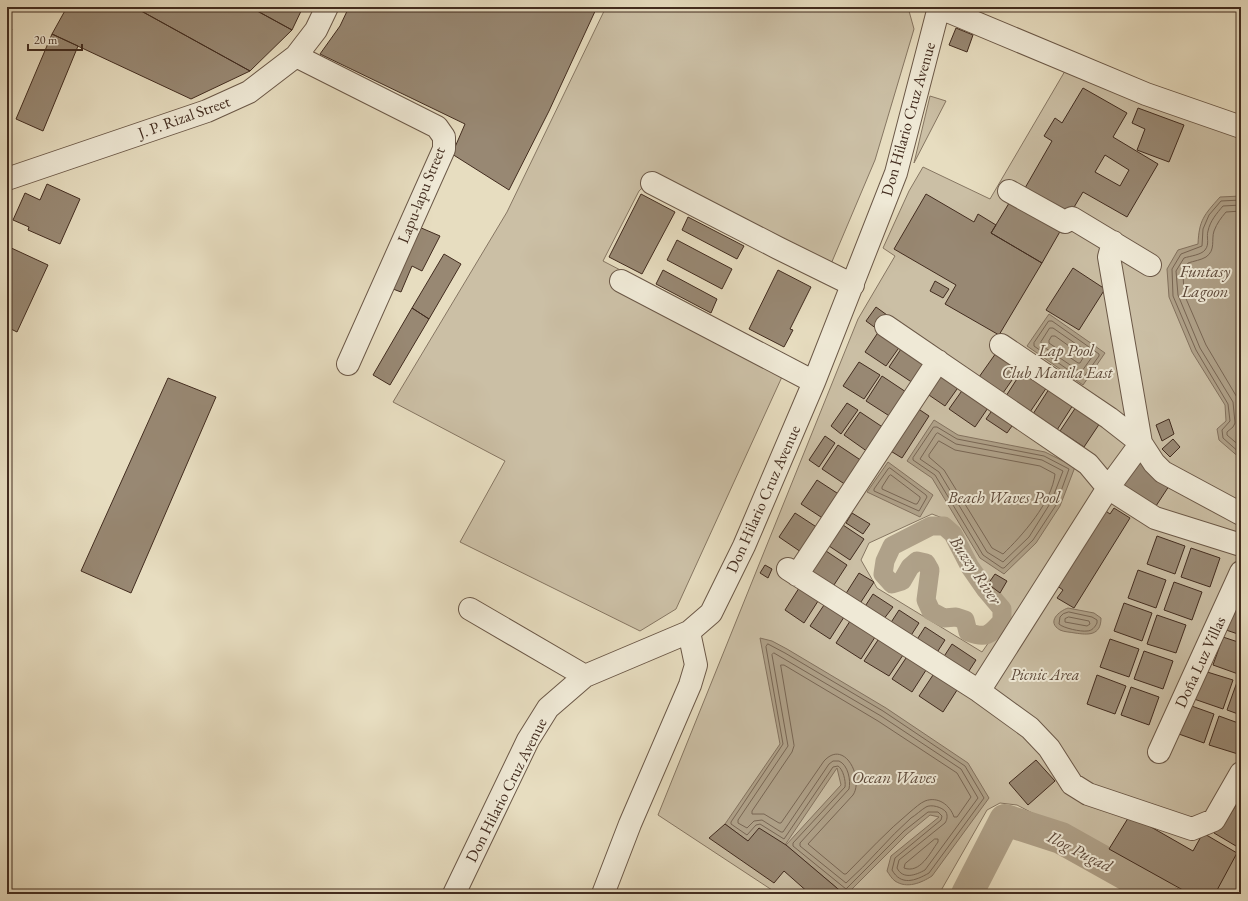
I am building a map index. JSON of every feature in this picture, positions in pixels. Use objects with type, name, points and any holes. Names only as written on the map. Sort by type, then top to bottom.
[{"type":"street","name":"J. P. Rizal Street","points":[[7,179],[207,111],[249,92],[296,56],[316,30],[327,7]]},
{"type":"street","points":[[939,7],[1146,94],[1241,127]]},
{"type":"street","name":"Don Hilario Cruz Avenue","points":[[454,894],[528,740],[548,708],[585,676],[689,632],[711,613],[744,546],[814,382],[896,173],[939,7]]},
{"type":"street","name":"Lapu-lapu Street","points":[[296,56],[437,127],[444,137],[444,149],[348,364]]},
{"type":"street","points":[[652,183],[853,285]]},
{"type":"street","points":[[1009,190],[1065,222],[1072,218],[1150,264]]},
{"type":"street","points":[[979,691],[1108,488],[1141,443],[1109,257],[1113,242]]},
{"type":"street","points":[[621,281],[814,382]]},
{"type":"street","points":[[886,326],[1088,464],[1108,488],[1155,518],[1241,545]]},
{"type":"street","points":[[1001,345],[1109,418],[1141,443],[1154,463],[1163,472],[1241,514]]},
{"type":"street","points":[[938,361],[793,572],[979,691],[1030,728],[1049,748],[1072,784],[1088,794],[1192,828],[1214,820],[1241,773]]},
{"type":"street","name":"Doña Luz Villas","points":[[1159,752],[1241,572]]},
{"type":"street","points":[[470,609],[585,676]]},
{"type":"street","points":[[603,894],[630,824],[690,685],[696,665],[689,632]]},
{"type":"green space","points":[[606,7],[901,7],[909,11],[914,29],[875,160],[831,264],[657,174],[639,191],[603,261],[791,359],[676,609],[640,631],[460,542],[505,461],[393,402],[507,212]]},
{"type":"green space","name":"Club Manila East","points":[[1065,71],[1241,137],[1241,854],[1218,894],[1188,894],[1017,805],[1000,803],[987,810],[939,894],[778,894],[658,815],[858,319],[895,256],[883,248],[909,191],[923,167],[990,199]],"holes":[[[932,514],[945,519],[971,566],[1010,612],[982,652],[877,588],[861,560],[869,543]]]},
{"type":"green space","points":[[930,96],[946,101],[914,163]]},
{"type":"water","name":"Funtasy Lagoon","points":[[1241,196],[1241,459],[1219,440],[1217,429],[1226,421],[1225,405],[1192,352],[1169,297],[1167,269],[1178,250],[1198,244],[1203,218],[1220,197]]},
{"type":"water","name":"Lap Pool","points":[[1049,314],[1105,353],[1083,385],[1027,346]]},
{"type":"water","name":"Beach Waves Pool","points":[[934,420],[958,435],[1045,452],[1075,467],[1060,506],[1036,543],[1004,574],[980,558],[932,478],[907,461]]},
{"type":"water","points":[[888,462],[933,495],[920,517],[867,492]]},
{"type":"water","points":[[1068,608],[1094,613],[1101,618],[1099,628],[1093,633],[1089,634],[1065,632],[1060,630],[1054,624],[1055,617]]},
{"type":"water","name":"Ocean Waves","points":[[760,638],[772,641],[787,649],[886,708],[968,763],[989,798],[932,876],[919,883],[904,885],[894,880],[887,871],[891,856],[939,817],[930,815],[907,834],[847,894],[844,894],[786,845],[841,785],[837,768],[785,845],[748,841],[725,824],[780,744]]},
{"type":"building","points":[[67,7],[134,7],[250,71],[191,99],[52,34]]},
{"type":"building","points":[[134,7],[250,7],[292,30],[250,71]]},
{"type":"building","points":[[250,7],[303,7],[292,30]]},
{"type":"building","points":[[349,7],[597,7],[549,111],[509,190],[452,154],[465,124],[320,54],[340,26]]},
{"type":"building","points":[[7,26],[12,29],[7,36]]},
{"type":"building","points":[[956,28],[973,35],[967,52],[949,45]]},
{"type":"building","points":[[52,34],[78,46],[43,131],[16,119]]},
{"type":"building","points":[[1083,88],[1127,113],[1113,137],[1158,164],[1127,217],[1083,192],[1070,214],[1025,188],[1052,141],[1044,136],[1055,118],[1062,123]],"holes":[[[1105,155],[1129,170],[1120,186],[1095,172]]]},
{"type":"building","points":[[1138,108],[1184,125],[1169,162],[1137,150],[1145,129],[1132,123]]},
{"type":"building","points":[[47,184],[80,199],[60,244],[28,230],[29,227],[13,220],[25,193],[40,200]]},
{"type":"building","points":[[1020,185],[1070,214],[1042,263],[991,233]]},
{"type":"building","points":[[641,194],[675,212],[642,274],[609,257]]},
{"type":"building","points":[[926,194],[974,222],[978,214],[996,225],[991,233],[1042,263],[999,335],[945,304],[956,285],[894,249]]},
{"type":"building","points":[[688,217],[744,246],[737,259],[682,230]]},
{"type":"building","points":[[419,227],[440,236],[422,271],[412,266],[401,292],[393,289]]},
{"type":"building","points":[[677,240],[732,269],[722,289],[667,260]]},
{"type":"building","points":[[7,246],[48,265],[17,332],[7,327]]},
{"type":"building","points":[[444,254],[461,264],[429,319],[412,308]]},
{"type":"building","points":[[1073,268],[1105,289],[1079,330],[1046,310]]},
{"type":"building","points":[[663,270],[717,299],[711,313],[656,284]]},
{"type":"building","points":[[778,270],[811,287],[790,329],[793,330],[784,347],[749,329]]},
{"type":"building","points":[[935,281],[949,289],[943,298],[930,291]]},
{"type":"building","points":[[876,307],[887,315],[877,329],[866,321]]},
{"type":"building","points":[[412,308],[429,319],[390,385],[373,375]]},
{"type":"building","points":[[881,328],[903,342],[886,366],[865,352]]},
{"type":"building","points":[[905,343],[929,359],[913,383],[889,367]]},
{"type":"building","points":[[996,353],[1019,370],[1003,393],[979,377]]},
{"type":"building","points":[[859,362],[880,375],[864,399],[843,386]]},
{"type":"building","points":[[943,369],[962,382],[945,406],[926,393]]},
{"type":"building","points":[[1022,371],[1047,387],[1030,412],[1006,396]]},
{"type":"building","points":[[882,376],[906,392],[891,417],[866,401]]},
{"type":"building","points":[[168,378],[216,397],[131,593],[81,571]]},
{"type":"building","points":[[966,385],[992,402],[975,427],[949,409]]},
{"type":"building","points":[[1049,389],[1073,405],[1057,430],[1033,414]]},
{"type":"building","points":[[847,403],[858,410],[841,434],[831,426]]},
{"type":"building","points":[[996,405],[1017,419],[1007,433],[986,419]]},
{"type":"building","points":[[1076,407],[1100,423],[1084,447],[1060,431]]},
{"type":"building","points":[[917,408],[929,416],[902,458],[889,450]]},
{"type":"building","points":[[860,412],[884,428],[868,452],[844,435]]},
{"type":"building","points":[[1169,419],[1174,434],[1162,441],[1156,425]]},
{"type":"building","points":[[825,436],[835,443],[819,467],[809,460]]},
{"type":"building","points":[[1173,439],[1180,447],[1170,457],[1162,449]]},
{"type":"building","points":[[838,445],[862,461],[846,485],[822,469]]},
{"type":"building","points":[[1138,461],[1171,483],[1154,509],[1120,487]]},
{"type":"building","points":[[817,480],[840,495],[824,519],[801,504]]},
{"type":"building","points":[[1114,508],[1130,518],[1074,608],[1057,598],[1063,590],[1056,585],[1103,509],[1110,514]]},
{"type":"building","points":[[795,513],[818,528],[801,552],[779,537]]},
{"type":"building","points":[[852,513],[870,524],[863,534],[846,523]]},
{"type":"building","points":[[840,523],[864,539],[850,560],[826,544]]},
{"type":"building","points":[[1157,536],[1185,546],[1175,574],[1147,564]]},
{"type":"building","points":[[1191,548],[1220,558],[1210,587],[1181,577]]},
{"type":"building","points":[[823,549],[847,565],[832,588],[808,572]]},
{"type":"building","points":[[765,565],[772,569],[768,578],[760,573]]},
{"type":"building","points":[[1138,570],[1166,580],[1156,608],[1128,598]]},
{"type":"building","points":[[859,573],[874,582],[859,605],[845,595]]},
{"type":"building","points":[[995,574],[1007,581],[1000,593],[988,584]]},
{"type":"building","points":[[1174,582],[1202,592],[1192,620],[1164,610]]},
{"type":"building","points":[[801,585],[820,598],[804,623],[785,610]]},
{"type":"building","points":[[873,594],[893,607],[883,620],[864,608]]},
{"type":"building","points":[[826,602],[846,614],[830,639],[810,626]]},
{"type":"building","points":[[1237,602],[1241,603],[1241,635],[1226,630]]},
{"type":"building","points":[[1124,603],[1152,613],[1142,641],[1114,631]]},
{"type":"building","points":[[899,610],[919,623],[910,637],[890,624]]},
{"type":"building","points":[[1157,615],[1186,625],[1176,653],[1147,644]]},
{"type":"building","points":[[852,618],[877,634],[861,659],[836,643]]},
{"type":"building","points":[[925,627],[945,640],[936,654],[916,641]]},
{"type":"building","points":[[880,637],[905,652],[889,676],[864,661]]},
{"type":"building","points":[[1223,637],[1241,643],[1241,675],[1213,665]]},
{"type":"building","points":[[1110,639],[1139,649],[1129,677],[1100,667]]},
{"type":"building","points":[[952,644],[976,660],[967,674],[943,658]]},
{"type":"building","points":[[1144,651],[1173,661],[1163,689],[1134,679]]},
{"type":"building","points":[[908,655],[928,667],[912,692],[892,679]]},
{"type":"building","points":[[1204,671],[1233,680],[1223,709],[1194,699]]},
{"type":"building","points":[[935,672],[959,687],[943,712],[919,696]]},
{"type":"building","points":[[1097,675],[1126,686],[1115,714],[1087,704]]},
{"type":"building","points":[[1237,682],[1241,683],[1241,715],[1227,710]]},
{"type":"building","points":[[1131,687],[1159,697],[1149,725],[1121,715]]},
{"type":"building","points":[[1186,704],[1214,714],[1204,743],[1176,733]]},
{"type":"building","points":[[1219,716],[1241,724],[1241,746],[1238,754],[1209,745]]},
{"type":"building","points":[[1036,760],[1055,781],[1028,805],[1009,783]]},
{"type":"building","points":[[1241,797],[1241,849],[1214,833],[1224,816],[1228,818]]},
{"type":"building","points":[[1130,815],[1193,851],[1203,833],[1237,853],[1216,892],[1206,894],[1190,894],[1109,849]]},
{"type":"building","points":[[725,824],[748,841],[759,828],[786,845],[844,894],[810,894],[784,871],[774,883],[709,838]]},
{"type":"waterway","name":"Buzzy River","points":[[931,526],[944,526],[953,534],[970,567],[986,590],[1002,609],[1002,621],[991,632],[984,635],[968,632],[965,620],[956,617],[944,618],[931,611],[926,600],[930,570],[926,563],[917,561],[910,567],[902,581],[892,584],[883,574],[885,561],[892,546],[931,526]]},
{"type":"waterway","name":"Ilog Pugad","points":[[967,894],[1005,820],[1061,838],[1161,894]]},
{"type":"waterway","name":"Ilog Pugad","points":[[1225,894],[1241,868]]},
{"type":"park label","name":"Picnic Area","points":[[1045,674]]}]
